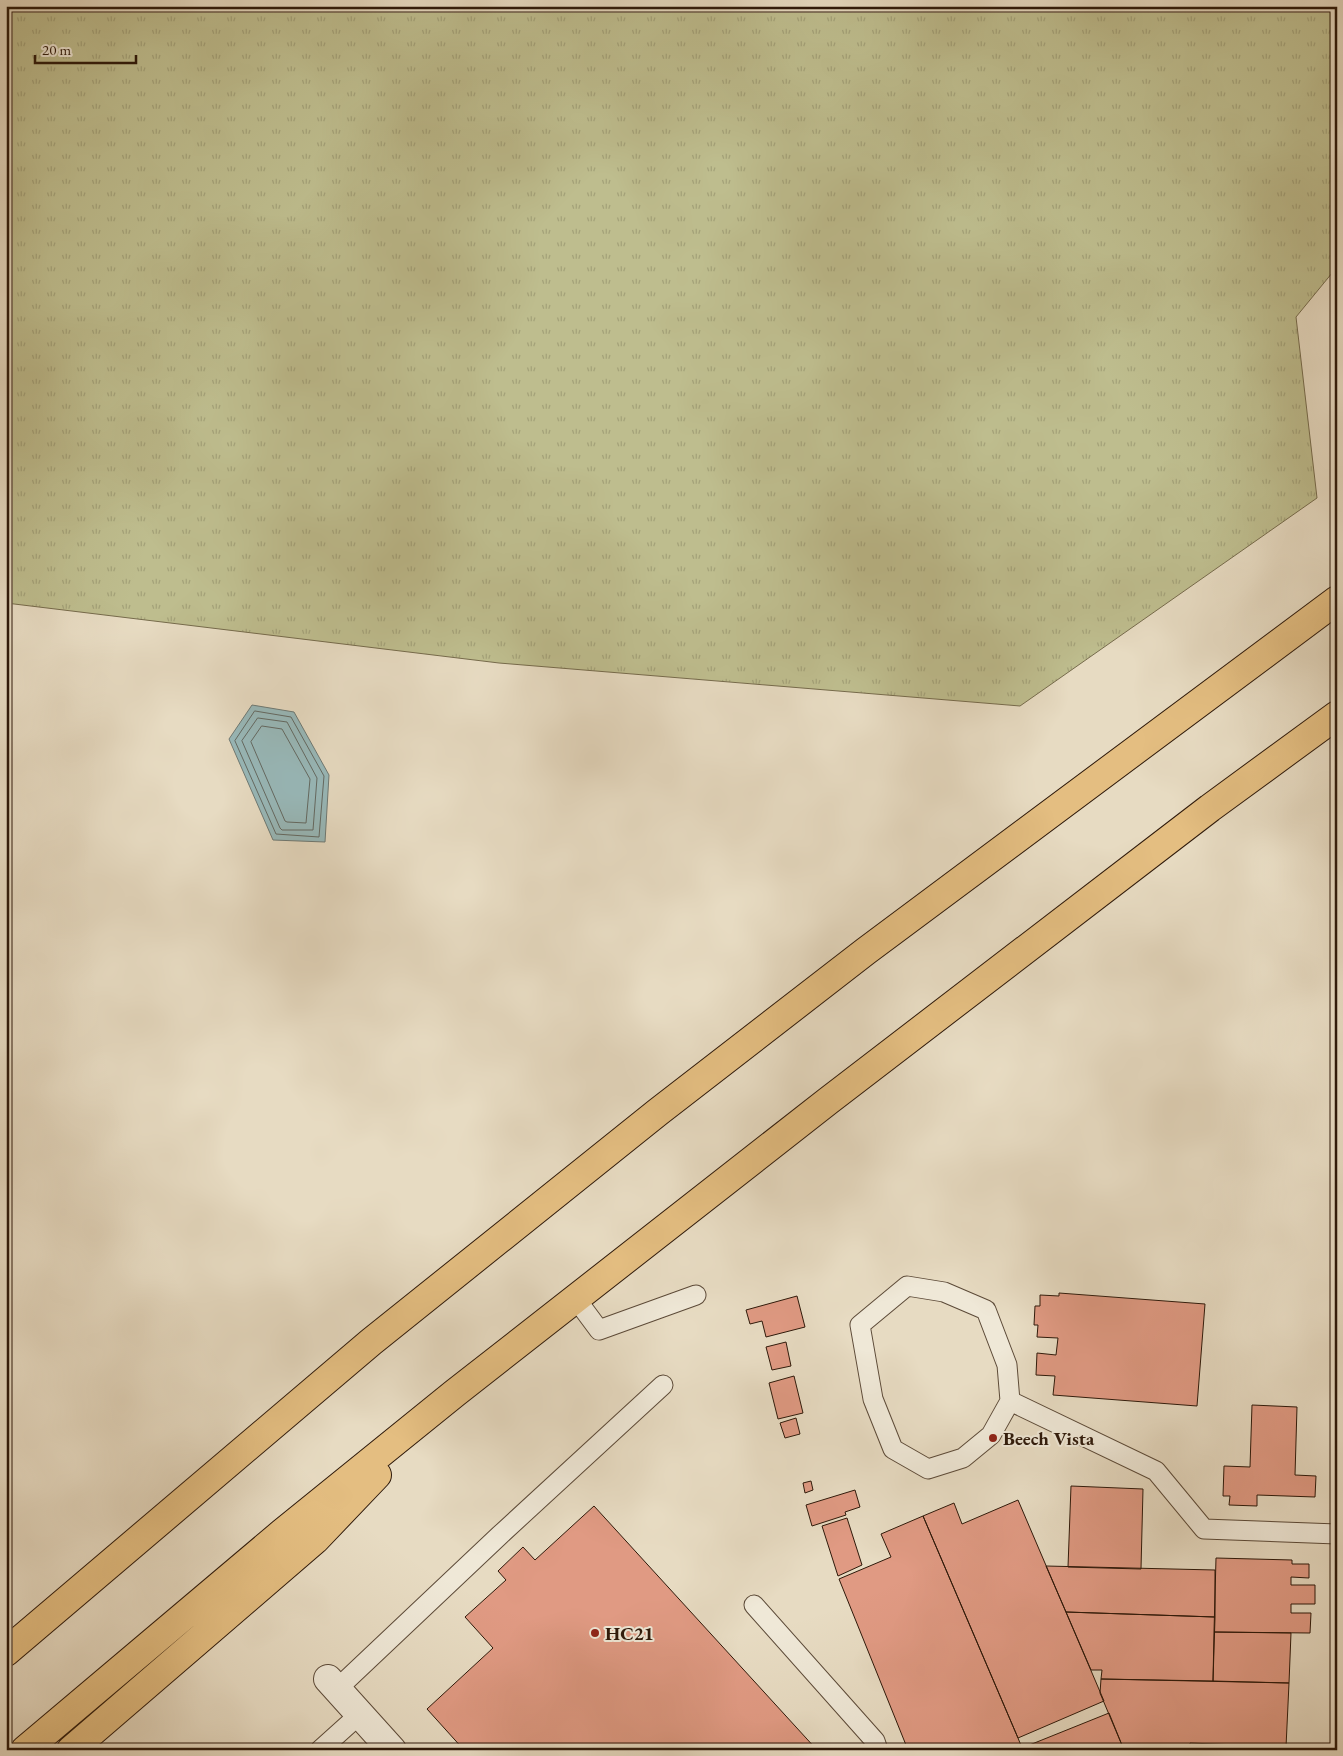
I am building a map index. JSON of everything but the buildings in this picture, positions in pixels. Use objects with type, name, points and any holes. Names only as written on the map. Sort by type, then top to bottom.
[{"type":"highway","points":[[6,1652],[371,1342],[650,1118],[874,946],[1337,600]]},
{"type":"highway","points":[[24,1750],[282,1533],[456,1393],[828,1101],[1210,808],[1337,716]]},
{"type":"highway","points":[[71,1750],[315,1540],[456,1393]]},
{"type":"street","points":[[332,1684],[392,1750]]},
{"type":"lane","points":[[907,1286],[944,1292],[986,1310],[1007,1365],[1010,1401],[991,1435],[963,1458],[928,1469],[893,1449],[872,1399],[860,1326],[907,1286]]},
{"type":"lane","points":[[576,1299],[598,1330],[696,1295]]},
{"type":"lane","points":[[332,1684],[500,1535],[663,1385]]},
{"type":"lane","points":[[1010,1401],[1156,1471],[1204,1529],[1337,1534]]},
{"type":"lane","points":[[754,1606],[876,1741],[878,1750]]},
{"type":"lane","points":[[320,1750],[360,1714]]},
{"type":"green space","points":[[6,6],[1337,6],[1337,267],[1296,317],[1317,498],[1020,706],[499,663],[6,603]]},
{"type":"water","points":[[252,705],[294,712],[329,775],[325,842],[273,840],[229,739]]},
{"type":"place","name":"Beech Vista","points":[[993,1438]]},
{"type":"place","name":"HC21","points":[[595,1633]]}]
